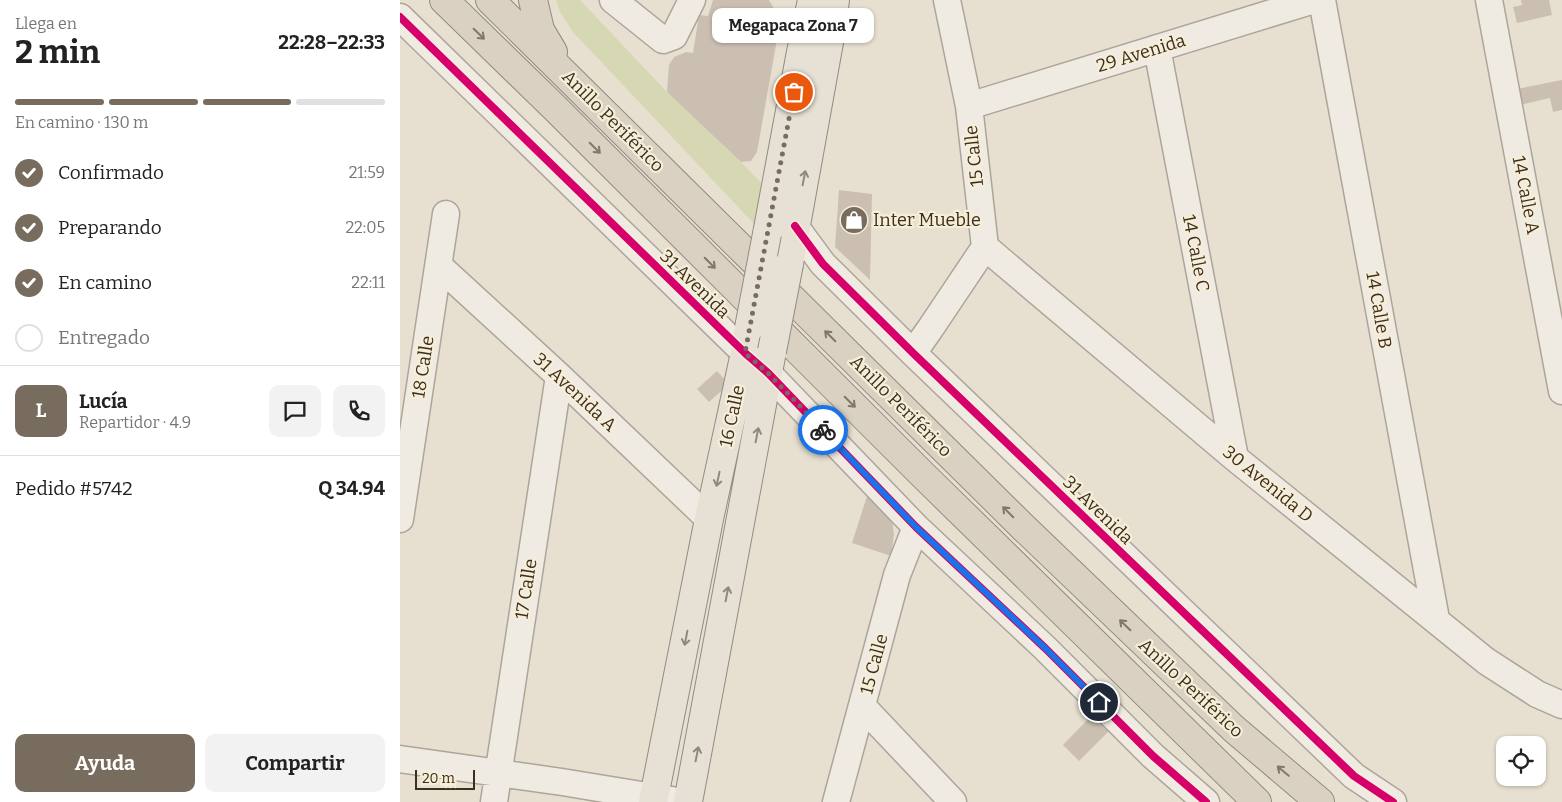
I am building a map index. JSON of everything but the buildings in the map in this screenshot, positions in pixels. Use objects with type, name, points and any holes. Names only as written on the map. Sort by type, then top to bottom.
[{"type":"highway","name":"Anillo Periférico","points":[[444,0],[923,475],[1257,802]]},
{"type":"highway","name":"Anillo Periférico","points":[[490,0],[1038,542],[1234,729],[1320,802]]},
{"type":"highway","points":[[533,0],[540,30],[570,78]]},
{"type":"main road","points":[[798,0],[801,52]]},
{"type":"main road","name":"16 Calle","points":[[654,799],[709,519],[747,341],[812,0]]},
{"type":"main road","name":"16 Calle","points":[[686,802],[789,264],[835,0]]},
{"type":"street","points":[[613,0],[664,40],[674,36],[689,1]]},
{"type":"street","points":[[824,0],[831,30]]},
{"type":"street","name":"15 Calle","points":[[947,0],[969,106],[985,247]]},
{"type":"street","name":"29 Avenida","points":[[969,106],[1314,0]]},
{"type":"street","name":"14 Calle B","points":[[1322,0],[1436,620]]},
{"type":"street","name":"14 Calle A","points":[[1489,0],[1562,390]]},
{"type":"street","name":"31 Avenida","points":[[400,17],[770,362],[916,527],[1045,648],[1153,756],[1206,802]]},
{"type":"street","name":"14 Calle C","points":[[1157,48],[1235,458]]},
{"type":"street","name":"18 Calle","points":[[400,520],[446,214]]},
{"type":"street","name":"31 Avenida","points":[[795,226],[823,264],[913,353],[1354,776],[1393,802]]},
{"type":"street","points":[[913,353],[985,247]]},
{"type":"street","name":"30 Avenida D","points":[[985,247],[1235,458],[1486,661],[1537,694],[1562,705]]},
{"type":"street","name":"31 Avenida A","points":[[439,266],[559,376],[709,519]]},
{"type":"street","name":"17 Calle","points":[[494,802],[559,376]]},
{"type":"street","name":"15 Calle","points":[[836,802],[897,575],[916,527]]},
{"type":"street","points":[[863,707],[953,802]]},
{"type":"street","points":[[400,760],[498,773],[654,799],[686,802]]},
{"type":"green space","points":[[556,0],[580,0],[667,92],[766,188],[757,227],[573,32],[560,12]]},
{"type":"cycle path","points":[[400,17],[745,353],[768,373],[916,527],[1045,648],[1153,756],[1206,802]]},
{"type":"cycle path","points":[[795,226],[823,264],[913,353],[1354,776],[1393,802]]},
{"type":"way so far","points":[[794,92],[745,353],[768,373],[823,430]]},
{"type":"place","name":"Megapaca Zona 7","points":[[794,92]]},
{"type":"place","name":"Inter Mueble","points":[[854,220]]},
{"type":"route","points":[[823,430],[916,527],[1045,648],[1099,702]]}]
